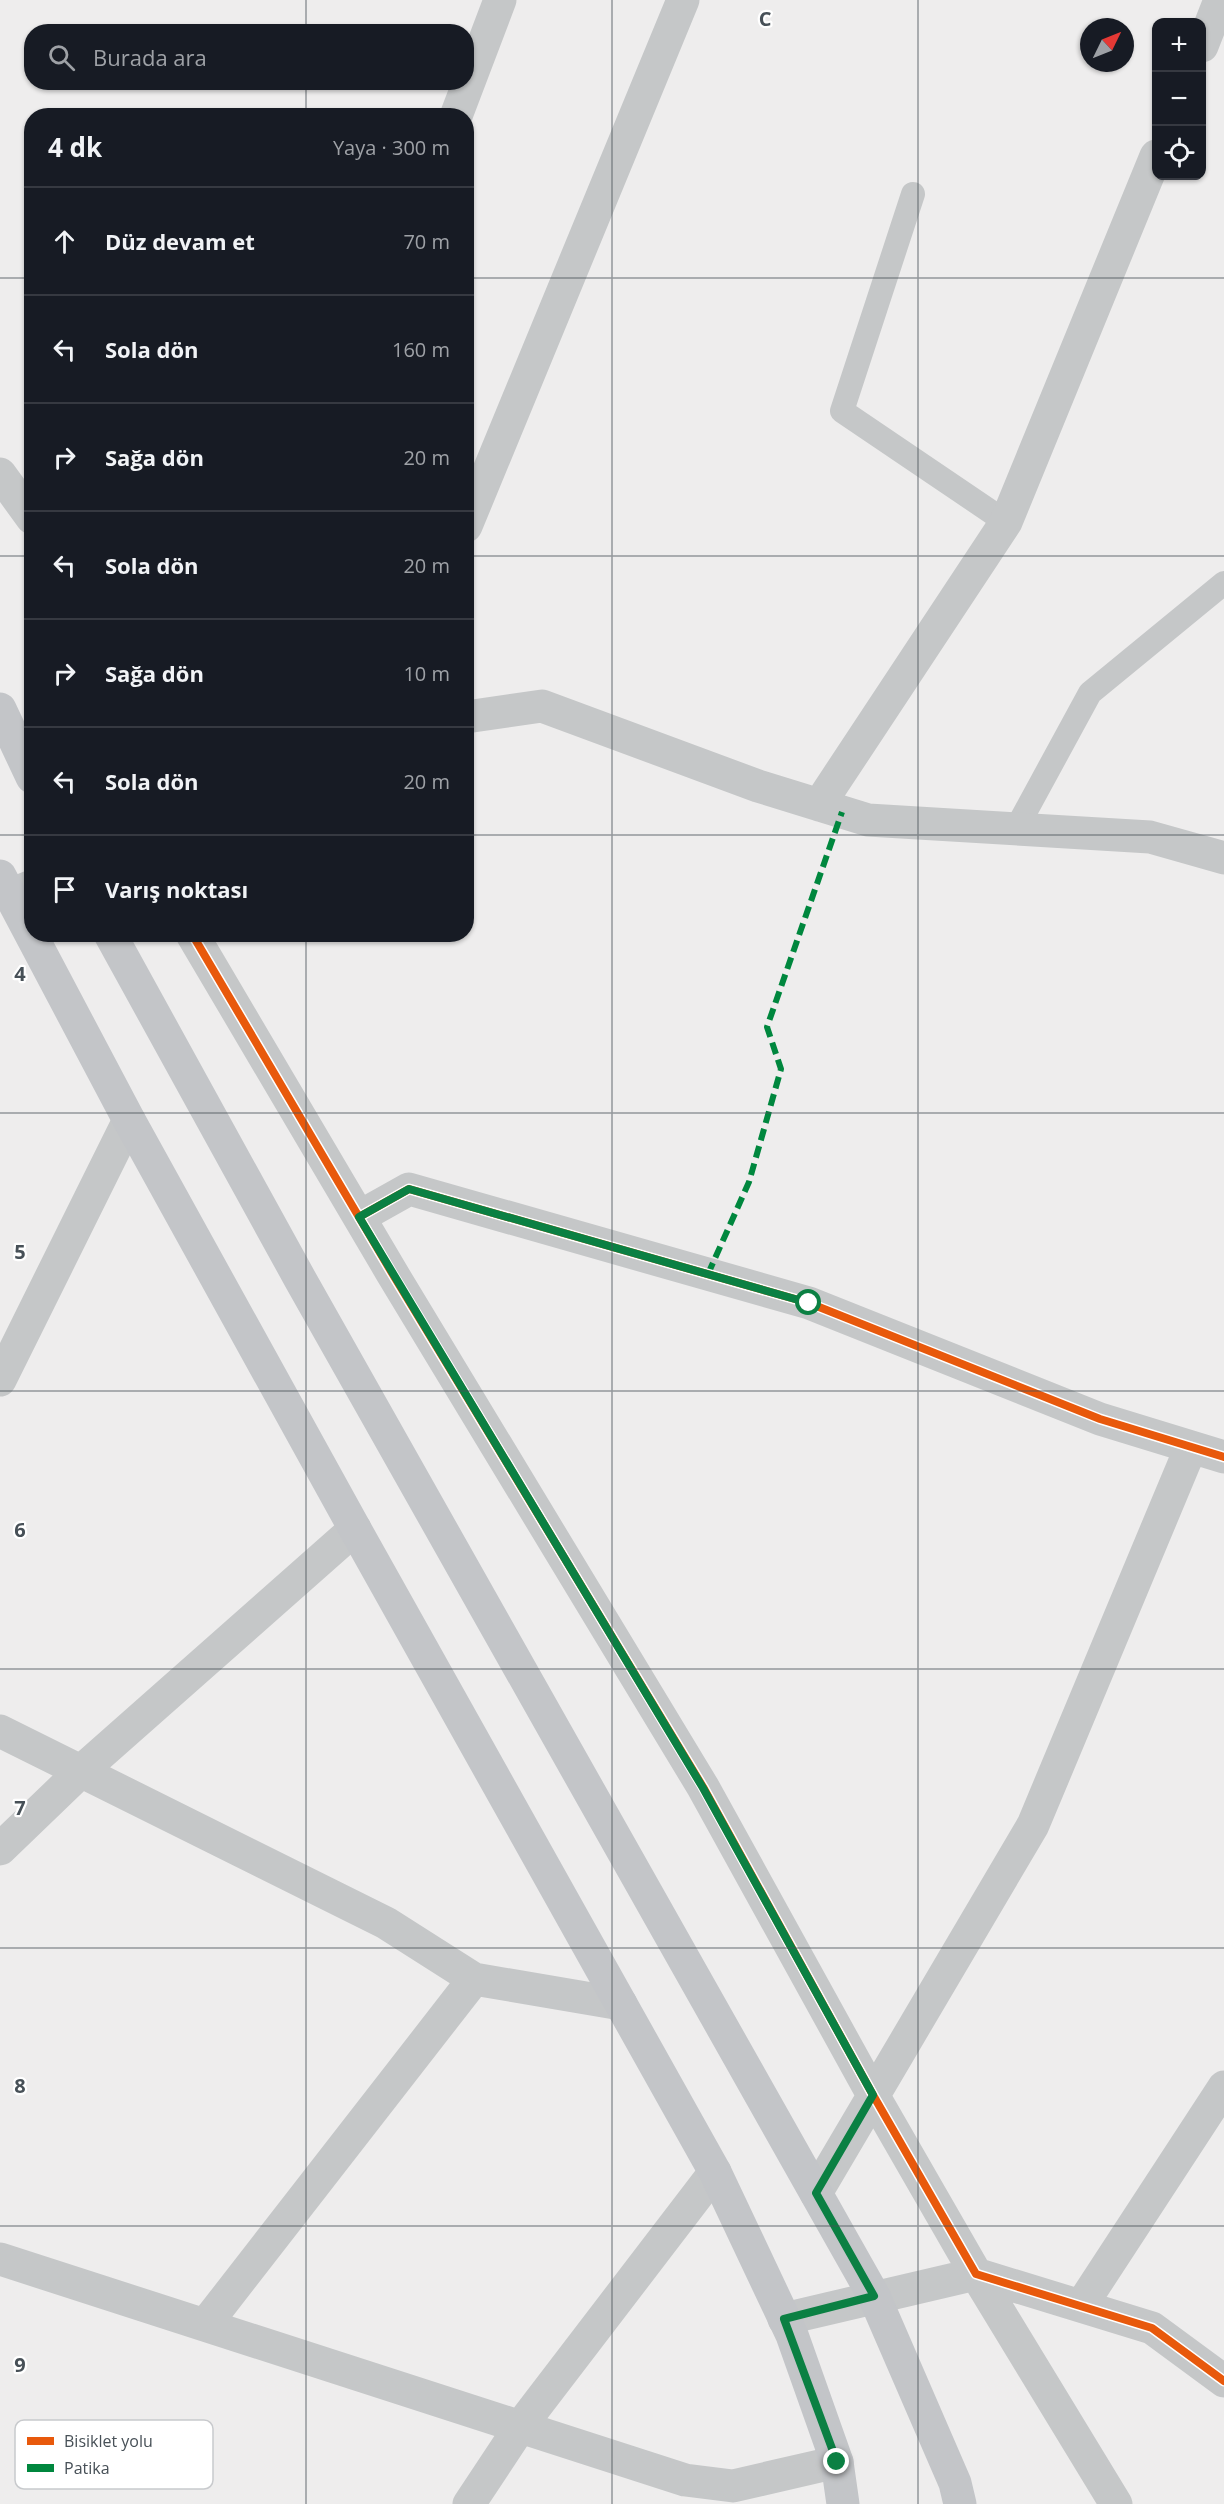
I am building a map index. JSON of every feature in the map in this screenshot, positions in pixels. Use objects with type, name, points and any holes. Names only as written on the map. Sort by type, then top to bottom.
[{"type":"main road","points":[[0,709],[24,760]]},
{"type":"main road","points":[[14,886],[24,906]]},
{"type":"main road","points":[[42,942],[129,1120],[355,1530],[715,2172],[784,2319],[837,2462],[843,2504]]},
{"type":"main road","points":[[114,942],[300,1279],[874,2296],[955,2483],[960,2504]]},
{"type":"street","points":[[474,69],[500,0]]},
{"type":"street","points":[[474,507],[683,0]]},
{"type":"street","points":[[1206,36],[1220,0]]},
{"type":"street","points":[[459,108],[466,90]]},
{"type":"street","points":[[819,805],[1006,522],[1152,166]]},
{"type":"street","points":[[0,474],[24,507]]},
{"type":"street","points":[[474,716],[542,706],[758,786],[868,820],[1150,837],[1224,858]]},
{"type":"street","points":[[197,942],[359,1217],[703,1788],[873,2095],[976,2274],[1116,2504]]},
{"type":"street","points":[[0,1380],[129,1120]]},
{"type":"street","points":[[359,1217],[409,1189],[420,1192],[809,1303],[1100,1419],[1224,1456]]},
{"type":"street","points":[[816,2193],[1033,1825],[1191,1446]]},
{"type":"street","points":[[0,1849],[80,1772],[355,1530]]},
{"type":"street","points":[[0,1731],[386,1923],[474,1979],[621,2004]]},
{"type":"street","points":[[205,2325],[474,1979]]},
{"type":"street","points":[[1081,2306],[1224,2087]]},
{"type":"street","points":[[469,2504],[520,2427],[715,2172]]},
{"type":"street","points":[[0,2259],[685,2480],[733,2486],[837,2462]]},
{"type":"street","points":[[784,2319],[874,2296],[976,2274],[1152,2328],[1224,2381]]},
{"type":"lane","points":[[913,194],[842,411],[1006,522]]},
{"type":"lane","points":[[1016,829],[1090,693],[1224,583]]},
{"type":"marked path","points":[[708,1274],[749,1182],[781,1069],[767,1027],[842,812]]},
{"type":"cycle path","points":[[197,942],[392,1273],[703,1787],[873,2095],[976,2274],[1152,2328],[1224,2381]]},
{"type":"cycle path","points":[[359,1217],[409,1189],[809,1303],[1100,1419],[1224,1457]]},
{"type":"route","points":[[809,1303],[409,1189],[359,1217],[703,1788],[873,2095],[816,2193],[874,2296],[784,2319],[837,2462]]}]
